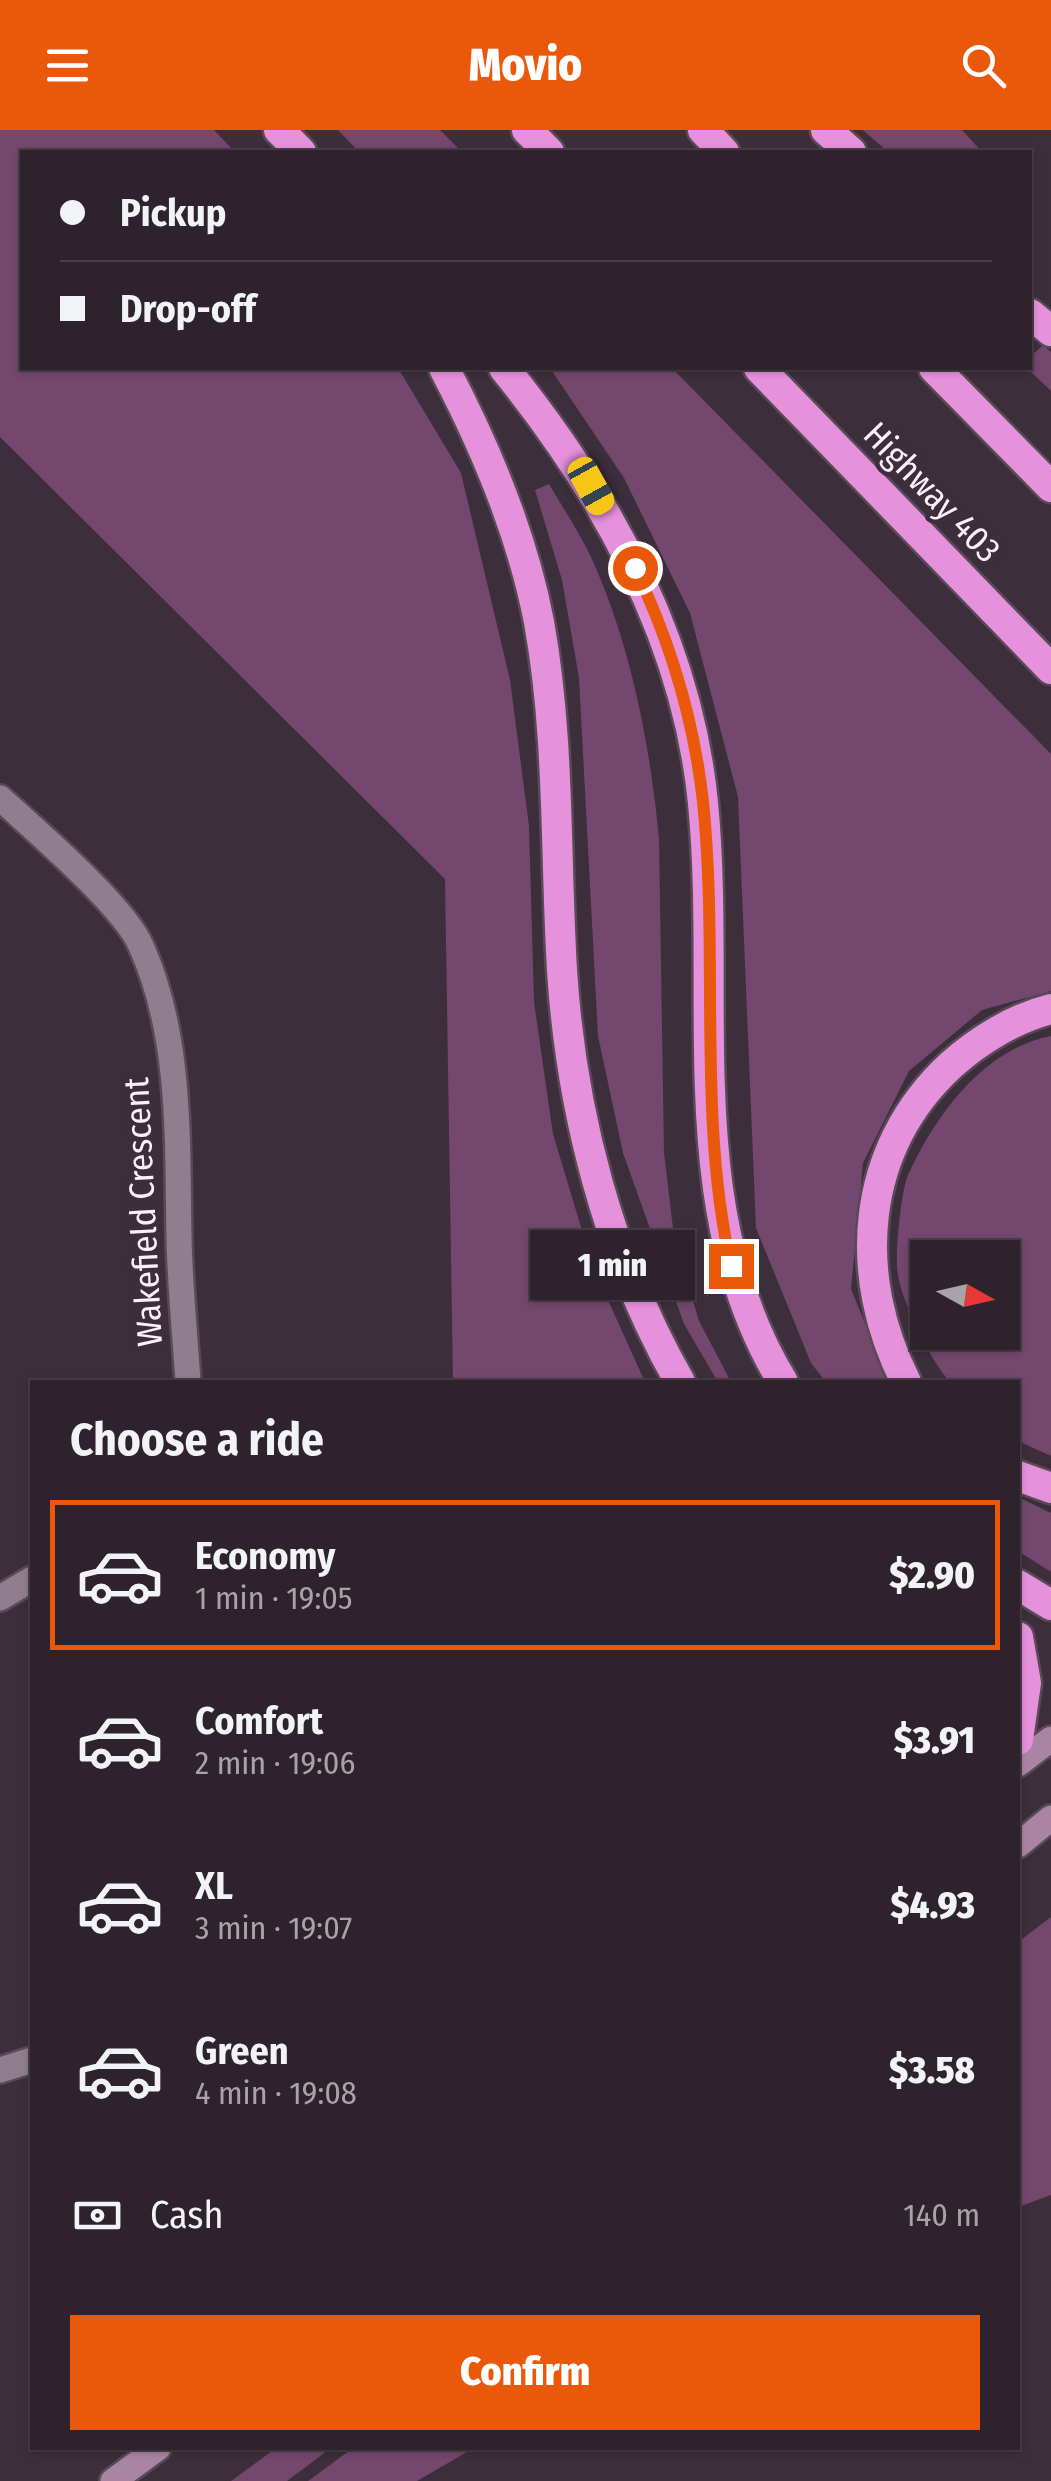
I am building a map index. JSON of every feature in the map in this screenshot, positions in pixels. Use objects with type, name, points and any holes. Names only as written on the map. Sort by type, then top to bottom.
[{"type":"highway","points":[[279,130],[298,150]]},
{"type":"highway","points":[[527,130],[547,150]]},
{"type":"highway","points":[[703,130],[722,150]]},
{"type":"highway","points":[[826,130],[849,150]]},
{"type":"highway","points":[[445,370],[493,471],[520,545],[538,621],[557,761],[562,974],[573,1074],[590,1155],[639,1300],[679,1380]]},
{"type":"highway","points":[[505,370],[591,486],[624,545],[670,650],[703,802],[713,1152],[721,1222],[746,1309],[782,1380]]},
{"type":"highway","name":"Highway 403","points":[[761,370],[1051,669]]},
{"type":"highway","points":[[936,370],[1051,487]]},
{"type":"highway","points":[[905,1380],[878,1316],[870,1254],[874,1206],[887,1155],[917,1102],[961,1057],[1011,1025],[1051,1009]]},
{"type":"highway","points":[[1020,1477],[1051,1488]]},
{"type":"highway","points":[[1020,1587],[1051,1606]]},
{"type":"highway","points":[[1020,1648],[1026,1683],[1020,1726]]},
{"type":"main road","points":[[1020,1762],[1051,1738]]},
{"type":"main road","points":[[1020,1843],[1051,1818]]},
{"type":"main road","points":[[113,2481],[155,2450]]},
{"type":"street","name":"Wakefield Crescent","points":[[0,798],[82,875],[141,943],[161,1016],[179,1109],[179,1242],[188,1380]]},
{"type":"street","points":[[0,1598],[30,1580]]},
{"type":"street","points":[[0,2070],[30,2061]]},
{"type":"shaded area","points":[[0,130],[214,130],[233,150],[20,150],[20,370],[399,370],[461,473],[510,680],[529,826],[534,1002],[553,1134],[593,1267],[644,1380],[453,1380],[445,879],[0,437]]},
{"type":"shaded area","points":[[338,130],[440,130],[460,150],[357,150]]},
{"type":"shaded area","points":[[863,130],[962,130],[980,150],[886,150]]},
{"type":"shaded area","points":[[1043,345],[1051,352],[1051,391],[1029,370],[1032,355]]},
{"type":"shaded area","points":[[551,370],[674,370],[1051,754],[1051,991],[982,1010],[909,1071],[863,1163],[851,1289],[888,1380],[824,1380],[811,1363],[756,1228],[738,797],[690,613],[624,478]]},
{"type":"shaded area","points":[[549,484],[605,590],[628,660],[644,731],[659,839],[664,1152],[674,1237],[699,1321],[730,1380],[717,1380],[684,1324],[623,1153],[598,1036],[579,678],[562,580],[535,490]]},
{"type":"shaded area","points":[[1051,1036],[1051,1456],[1020,1442],[1020,1380],[949,1380],[928,1350],[1020,1350],[1020,1240],[910,1240],[910,1312],[899,1279],[898,1233],[908,1175],[947,1109],[983,1070],[1026,1043]]},
{"type":"shaded area","points":[[1020,1498],[1051,1513],[1051,1572],[1020,1552]]},
{"type":"shaded area","points":[[1051,1917],[1051,2195],[1020,2206],[1020,1940]]},
{"type":"shaded area","points":[[273,2450],[328,2450],[287,2481],[231,2481]]},
{"type":"shaded area","points":[[350,2450],[471,2450],[417,2481],[308,2481]]},
{"type":"route","points":[[635,568],[670,650],[703,802],[713,1152],[721,1222],[731,1266]]}]
